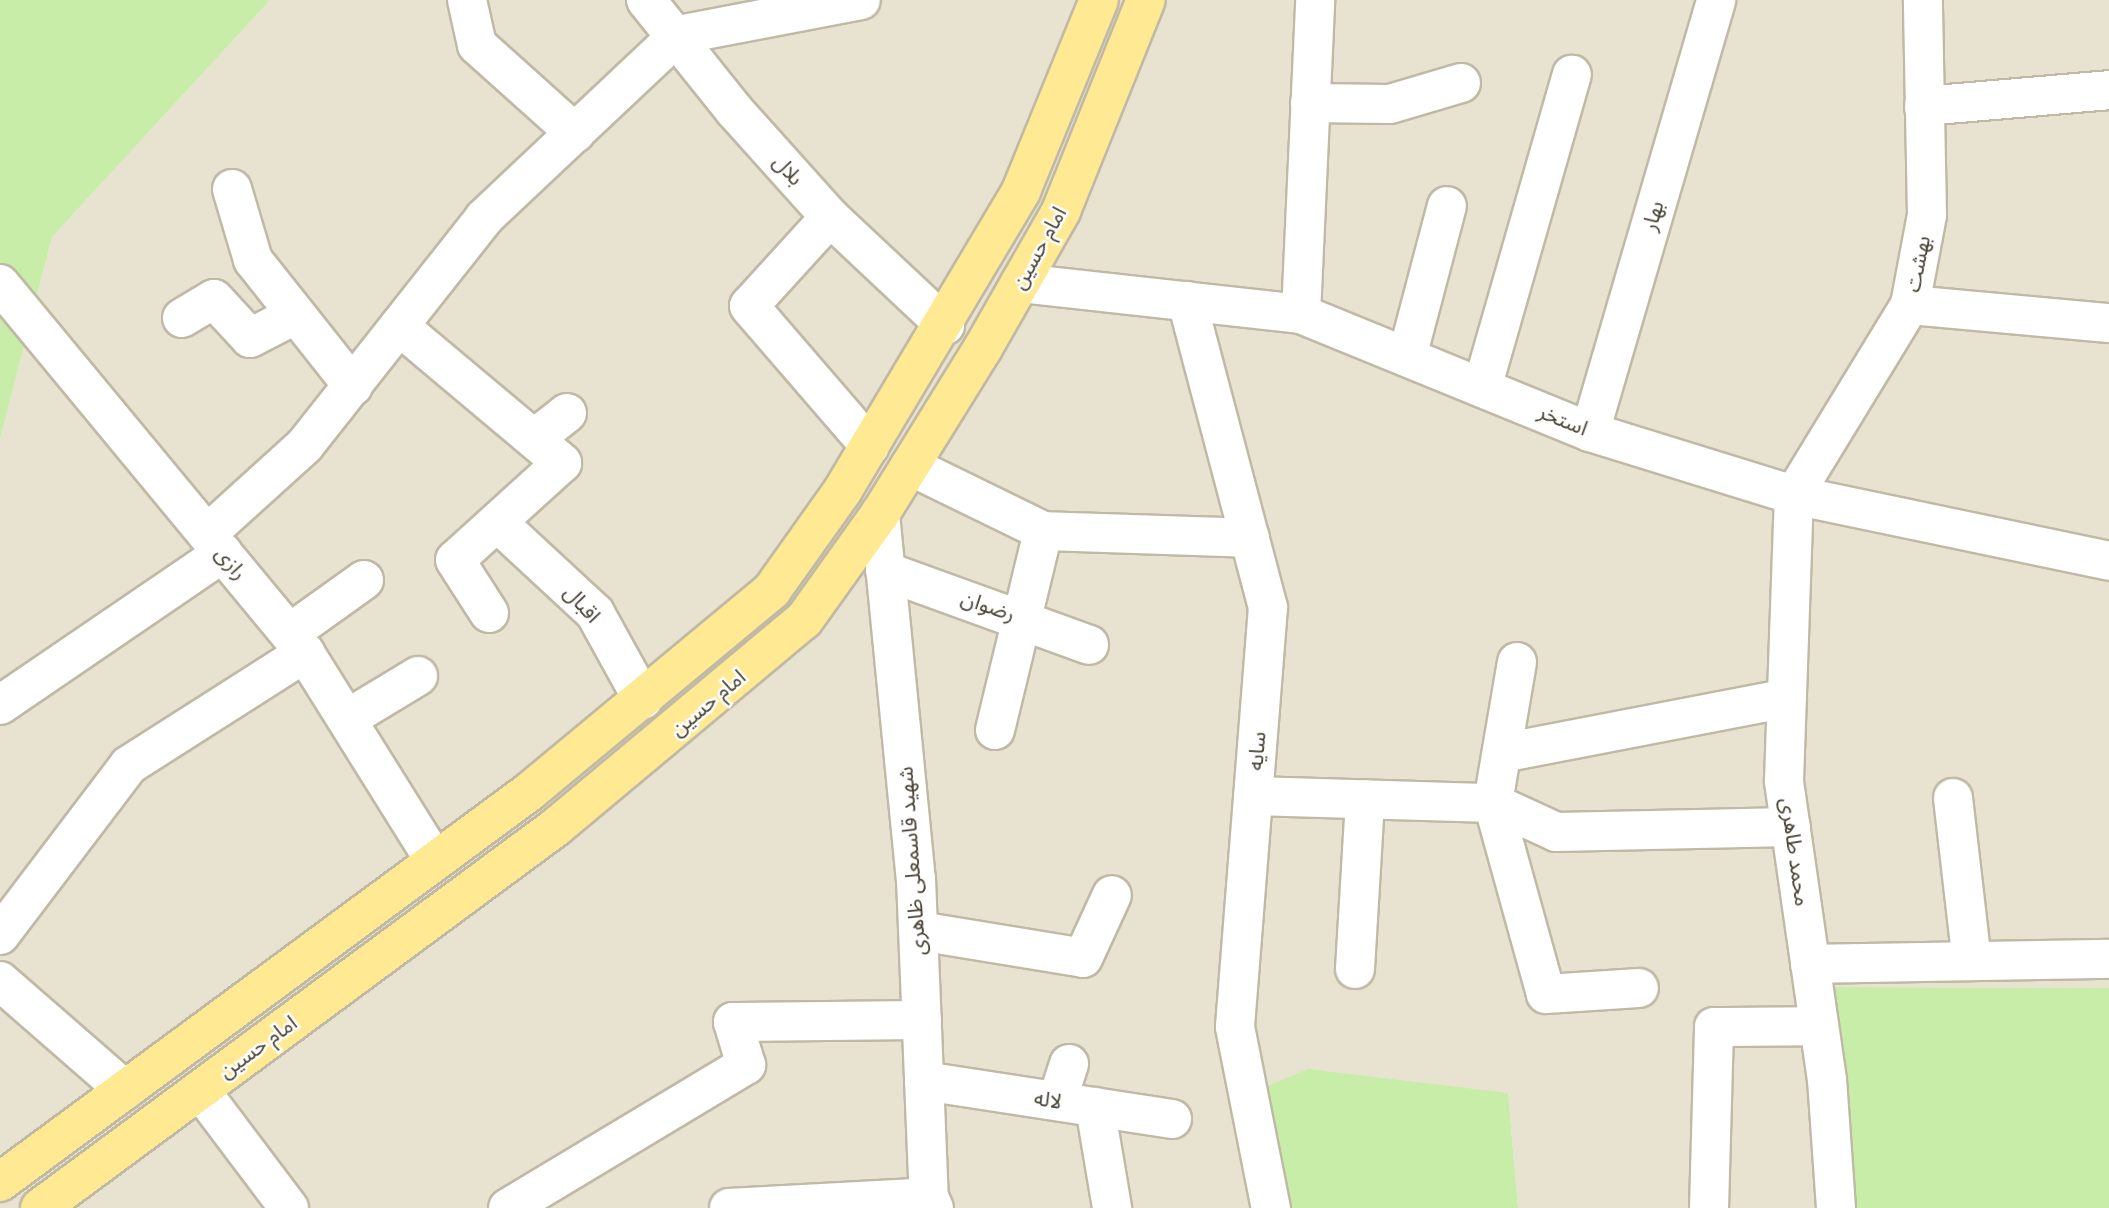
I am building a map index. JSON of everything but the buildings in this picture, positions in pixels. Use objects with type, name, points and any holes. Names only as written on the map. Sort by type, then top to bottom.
[{"type":"main road","name":"امام حسین","points":[[0,1182],[435,862],[643,700],[772,590],[843,490],[945,325],[1021,191],[1099,0]]},
{"type":"main road","name":"امام حسین","points":[[40,1208],[556,827],[708,705],[804,620],[880,514],[1061,211],[1146,0]]},
{"type":"main road","points":[[843,490],[880,514]]},
{"type":"street","points":[[467,0],[477,45],[575,133]]},
{"type":"street","name":"بلال","points":[[646,0],[704,20],[734,110],[830,217],[945,325]]},
{"type":"street","points":[[0,705],[215,544],[305,445],[484,218],[575,133],[704,20],[860,0]]},
{"type":"street","points":[[1301,314],[1315,0]]},
{"type":"street","name":"بهار","points":[[1590,432],[1717,0]]},
{"type":"street","name":"بهشت","points":[[1794,495],[1910,305],[1927,215],[1923,0]]},
{"type":"street","points":[[1482,388],[1572,75]]},
{"type":"street","points":[[1310,103],[1390,104],[1461,83]]},
{"type":"street","points":[[1924,106],[2109,90]]},
{"type":"street","points":[[232,189],[253,260],[293,316],[353,386]]},
{"type":"street","points":[[1407,357],[1447,206]]},
{"type":"street","points":[[830,217],[748,306],[870,446]]},
{"type":"street","name":"استخر","points":[[1020,283],[1301,314],[1590,432],[1794,495],[2109,561]]},
{"type":"street","name":"رازی","points":[[0,284],[298,643],[435,862]]},
{"type":"street","points":[[182,318],[214,299],[250,338],[293,316]]},
{"type":"street","name":"سایه","points":[[1187,301],[1268,607],[1235,1027],[1270,1208]]},
{"type":"street","points":[[1910,305],[2109,323]]},
{"type":"street","points":[[400,326],[562,463],[499,524],[455,560],[489,613]]},
{"type":"street","points":[[534,439],[567,413]]},
{"type":"street","points":[[910,466],[1043,531],[1250,538]]},
{"type":"street","name":"محمد طاهری","points":[[1794,495],[1784,780],[1819,1026],[1836,1208]]},
{"type":"street","name":"شهید قاسمعلی ظاهری","points":[[880,514],[919,931],[931,1202]]},
{"type":"street","name":"اقبال","points":[[499,524],[595,613],[643,700]]},
{"type":"street","points":[[995,730],[1043,531]]},
{"type":"street","name":"رضوان","points":[[885,570],[1022,617],[1089,645]]},
{"type":"street","points":[[0,935],[129,765],[298,643],[364,580]]},
{"type":"street","points":[[1517,662],[1493,803],[1546,994],[1639,988]]},
{"type":"street","points":[[346,719],[418,677]]},
{"type":"street","points":[[1502,752],[1787,698]]},
{"type":"street","points":[[1253,796],[1493,803],[1556,832],[1791,827]]},
{"type":"street","points":[[1355,969],[1365,799]]},
{"type":"street","points":[[1953,799],[1972,961]]},
{"type":"street","points":[[919,931],[1083,958],[1112,895]]},
{"type":"street","points":[[1811,964],[2109,959]]},
{"type":"street","points":[[0,981],[125,1090]]},
{"type":"street","points":[[508,1208],[746,1065],[733,1021],[922,1020]]},
{"type":"street","points":[[1709,1208],[1714,1027],[1819,1026]]},
{"type":"street","points":[[1057,1101],[1069,1064]]},
{"type":"street","name":"لاله","points":[[924,1081],[1172,1119]]},
{"type":"street","points":[[200,1090],[289,1208]]},
{"type":"street","points":[[1095,1107],[1112,1208]]},
{"type":"street","points":[[729,1208],[931,1202]]},
{"type":"shaded area","points":[[270,0],[2109,0],[2109,988],[1834,987],[1851,1208],[1518,1208],[1508,1093],[1256,1208],[0,1208],[0,439],[52,237]]},
{"type":"green space","points":[[0,0],[270,0],[52,237],[0,439]]},
{"type":"green space","points":[[1834,987],[2109,988],[2109,1208],[1851,1208]]},
{"type":"green space","points":[[1308,1069],[1508,1093],[1518,1208],[1256,1208],[1234,1100]]}]
